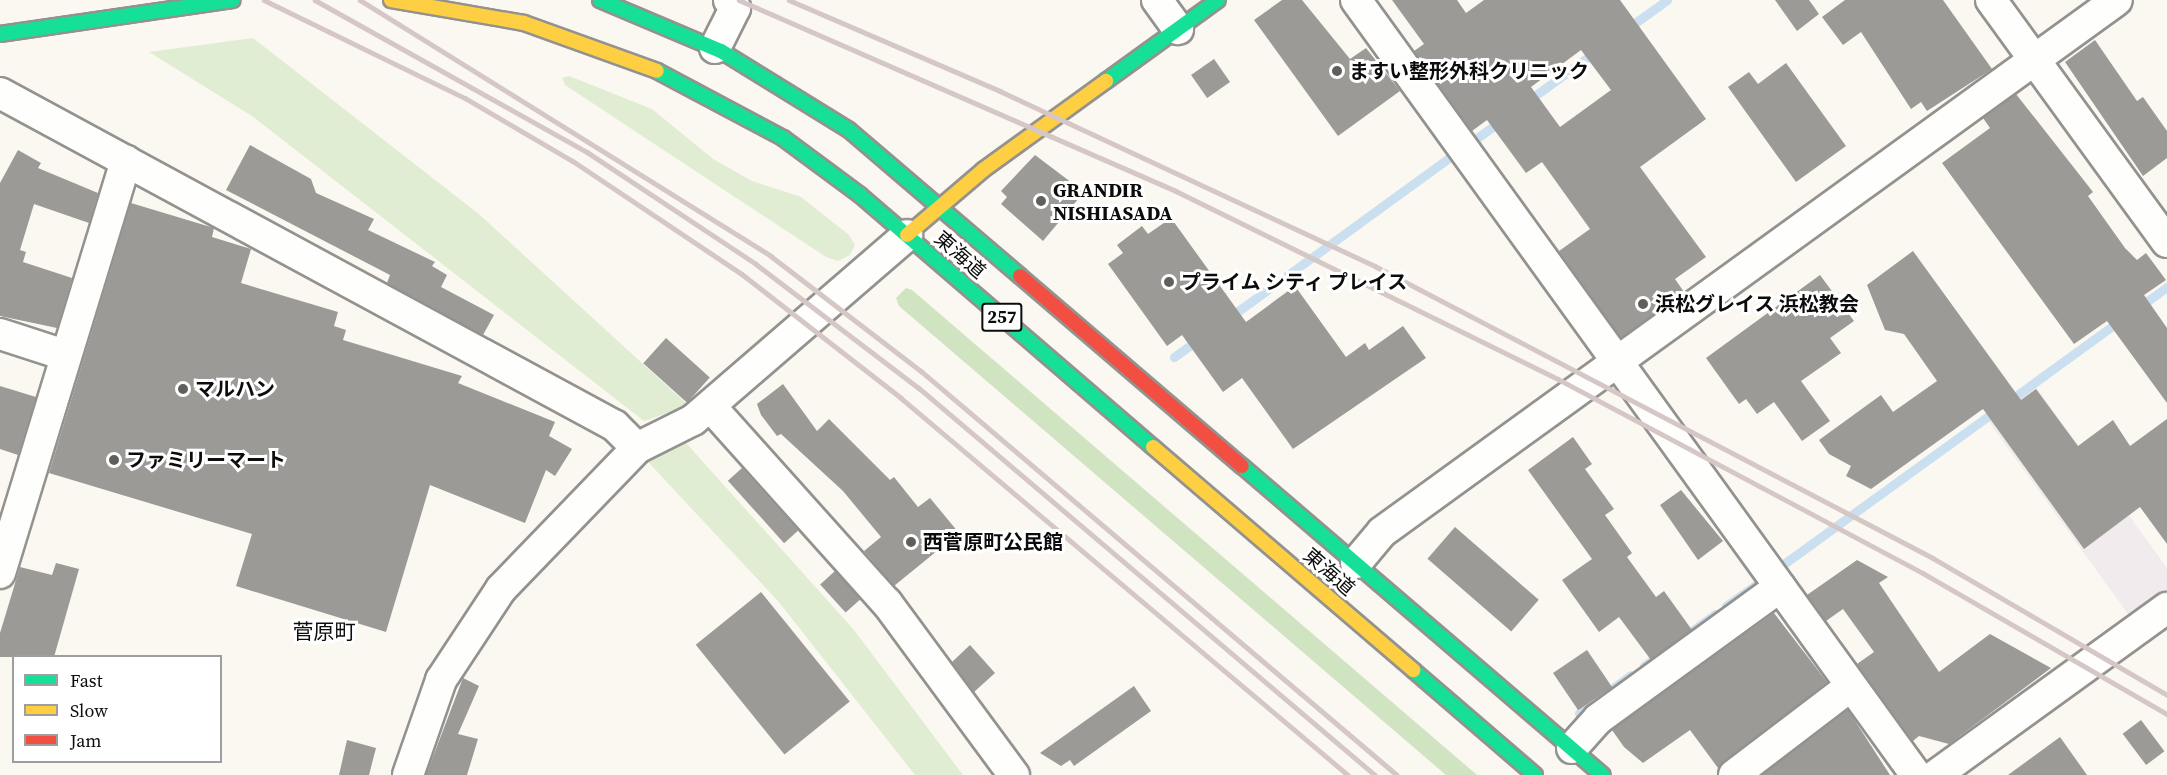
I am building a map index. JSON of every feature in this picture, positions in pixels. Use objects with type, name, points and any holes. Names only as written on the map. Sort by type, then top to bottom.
[{"type":"main road","points":[[0,34],[233,0]]},
{"type":"main road","name":"東海道","points":[[391,0],[524,23],[658,70],[783,138],[907,236],[1535,775]]},
{"type":"main road","name":"東海道","points":[[600,0],[715,48],[807,101],[941,206],[1603,775]]},
{"type":"main road","points":[[907,236],[941,206],[1218,0]]},
{"type":"street","points":[[1156,0],[1178,29]]},
{"type":"street","points":[[1356,0],[1916,775]]},
{"type":"street","points":[[1991,0],[2167,242]]},
{"type":"street","points":[[1356,562],[1382,532],[2116,0]]},
{"type":"street","points":[[715,48],[736,3]]},
{"type":"street","points":[[0,93],[615,426],[637,448]]},
{"type":"street","points":[[0,573],[126,161]]},
{"type":"street","points":[[408,775],[441,680],[478,618],[637,448],[710,406],[907,236]]},
{"type":"street","points":[[0,334],[65,355]]},
{"type":"street","points":[[710,406],[887,603],[1014,775]]},
{"type":"street","points":[[1572,748],[1598,719],[1780,587]]},
{"type":"street","points":[[1936,775],[2167,608]]},
{"type":"street","points":[[1734,775],[1851,686]]},
{"type":"shaded area","points":[[2036,387],[2167,568],[2167,591],[2131,618],[1989,422]]},
{"type":"green space","points":[[253,38],[480,215],[689,406],[644,421],[252,116],[149,52]]},
{"type":"green space","points":[[569,76],[652,109],[713,159],[752,181],[801,197],[849,235],[855,245],[850,255],[838,261],[826,257],[565,85],[562,78]]},
{"type":"green space","points":[[906,288],[912,290],[1477,775],[1446,775],[899,306],[896,298]]},
{"type":"green space","points":[[686,443],[854,630],[963,775],[915,775],[778,601],[648,462]]},
{"type":"building","name":"ますい整形外科クリニック","points":[[1282,0],[1302,0],[1350,59],[1366,48],[1400,91],[1338,136],[1254,20]]},
{"type":"building","points":[[1392,0],[1457,0],[1466,13],[1484,0],[1620,0],[1706,119],[1640,167],[1706,257],[1675,279],[1684,292],[1621,338],[1559,251],[1590,229],[1542,162],[1526,173],[1487,120],[1472,131],[1414,51],[1424,44]],"holes":[[[1581,50],[1611,90],[1560,127],[1531,87]]]},
{"type":"building","points":[[1775,0],[1809,0],[1819,14],[1797,31]]},
{"type":"building","points":[[1845,0],[1943,0],[1992,69],[1927,111],[1921,102],[1911,109],[1861,32],[1843,45],[1822,17]]},
{"type":"building","points":[[2095,40],[2137,101],[2143,97],[2167,131],[2167,158],[2143,176],[2065,62]]},
{"type":"building","points":[[1214,59],[1230,82],[1207,98],[1191,75]]},
{"type":"building","points":[[1786,63],[1846,146],[1796,182],[1728,87],[1749,72],[1758,84]]},
{"type":"building","points":[[2016,94],[2093,192],[2088,196],[2125,248],[2137,260],[2146,253],[2166,280],[2144,295],[2167,328],[2167,403],[2107,321],[2074,344],[1942,163],[1990,128],[1983,118]]},
{"type":"building","points":[[250,145],[311,179],[316,193],[374,219],[368,230],[435,262],[432,266],[447,275],[441,287],[494,315],[483,335],[387,283],[390,275],[226,190]]},
{"type":"building","points":[[18,150],[41,163],[38,168],[98,193],[89,223],[34,204],[20,250],[26,252],[23,262],[72,278],[57,328],[0,316],[0,183]]},
{"type":"building","name":"GRANDIR NISHIASADA","points":[[1035,155],[1084,192],[1043,241],[1001,204],[1007,197],[1001,191]]},
{"type":"building","points":[[131,203],[214,228],[212,237],[251,249],[241,283],[338,312],[334,326],[346,330],[343,340],[462,376],[458,383],[555,422],[549,436],[572,449],[555,476],[546,470],[525,523],[430,485],[386,632],[236,586],[252,534],[49,473]]},
{"type":"building","points":[[1171,218],[1246,322],[1295,286],[1346,357],[1365,343],[1369,350],[1403,326],[1426,358],[1293,449],[1242,378],[1223,392],[1182,335],[1167,346],[1108,264],[1123,253],[1117,245],[1142,226],[1148,234]]},
{"type":"building","points":[[1913,251],[2021,400],[2036,389],[2078,446],[2113,420],[2130,446],[2167,419],[2167,544],[2140,507],[2084,549],[1983,409],[1871,489],[1846,476],[1851,466],[1829,454],[1819,440],[1881,395],[1893,412],[1937,381],[1904,334],[1885,330],[1867,285]]},
{"type":"building","points":[[1820,275],[1854,321],[1830,338],[1841,353],[1801,381],[1830,421],[1802,441],[1774,402],[1757,414],[1746,399],[1739,404],[1706,358]]},
{"type":"building","points":[[666,338],[710,377],[687,403],[643,363]]},
{"type":"building","points":[[783,384],[817,431],[829,419],[890,480],[894,477],[918,507],[930,498],[959,533],[894,586],[864,551],[881,537],[843,491],[781,434],[777,436],[761,415],[757,404]]},
{"type":"building","points":[[0,386],[36,397],[18,455],[0,449]]},
{"type":"building","points":[[1573,437],[1592,464],[1585,469],[1614,509],[1605,515],[1632,553],[1627,557],[1656,597],[1664,591],[1692,630],[1651,660],[1619,617],[1599,632],[1562,580],[1592,559],[1528,470]]},
{"type":"building","points":[[742,468],[798,530],[784,543],[728,481]]},
{"type":"building","points":[[1681,490],[1723,541],[1698,560],[1660,505]]},
{"type":"building","points":[[1455,527],[1539,600],[1511,632],[1427,559]]},
{"type":"building","points":[[1857,560],[1888,577],[1879,583],[1939,672],[1990,634],[2051,668],[1949,744],[1919,736],[1913,741],[1857,664],[1874,652],[1843,609],[1826,621],[1807,595]]},
{"type":"building","points":[[56,563],[79,569],[55,655],[0,657],[0,633],[20,567],[52,575]]},
{"type":"building","points":[[835,571],[860,599],[846,613],[820,584]]},
{"type":"building","points":[[761,592],[850,702],[784,754],[696,645]]},
{"type":"building","points":[[1774,613],[1827,682],[1718,768],[1690,730],[1643,763],[1624,747],[1612,730]]},
{"type":"building","points":[[970,645],[995,673],[974,692],[952,662]]},
{"type":"building","points":[[1587,650],[1612,687],[1578,710],[1553,673]]},
{"type":"building","points":[[463,678],[479,686],[458,734],[478,739],[467,775],[426,775]]},
{"type":"building","points":[[1134,686],[1151,711],[1074,766],[1070,760],[1061,766],[1040,753]]},
{"type":"building","points":[[1848,710],[1890,775],[1762,775]]},
{"type":"building","points":[[2141,720],[2164,751],[2146,765],[2123,734]]},
{"type":"building","points":[[2060,737],[2087,775],[2008,775]]},
{"type":"building","points":[[347,740],[376,748],[369,775],[339,775]]},
{"type":"waterway","points":[[1628,28],[1667,0]]},
{"type":"waterway","points":[[1529,100],[1595,52]]},
{"type":"waterway","points":[[1473,141],[1501,121]]},
{"type":"waterway","points":[[1230,317],[1452,156]]},
{"type":"waterway","points":[[2138,308],[2167,287]]},
{"type":"waterway","points":[[2009,401],[2119,321]]},
{"type":"waterway","points":[[1174,357],[1199,339]]},
{"type":"waterway","points":[[1781,566],[1998,409]]},
{"type":"waterway","points":[[1726,606],[1760,582]]},
{"type":"waterway","points":[[1644,666],[1715,614]]},
{"type":"waterway","points":[[1579,713],[1631,675]]},
{"type":"railway","points":[[264,0],[465,98],[573,161],[742,274],[901,398],[1348,775]]},
{"type":"railway","points":[[315,0],[587,152],[756,264],[919,388],[1375,775]]},
{"type":"railway","points":[[360,0],[771,256],[921,371],[1397,775]]},
{"type":"railway","points":[[739,0],[1176,191],[1558,379],[1923,573],[2167,714]]},
{"type":"railway","points":[[789,0],[1000,91],[1375,266],[1933,558],[2167,695]]},
{"type":"traffic: fast","points":[[0,34],[233,0]]},
{"type":"traffic: fast","points":[[600,0],[721,51],[849,130],[1020,276]]},
{"type":"traffic: fast","points":[[1106,81],[1218,0]]},
{"type":"traffic: fast","points":[[657,71],[783,138],[860,195],[1153,447]]},
{"type":"traffic: fast","points":[[1242,466],[1603,775]]},
{"type":"traffic: fast","points":[[1413,670],[1535,775]]},
{"type":"traffic: slow","points":[[391,0],[524,23],[657,71]]},
{"type":"traffic: slow","points":[[907,235],[983,170],[1106,81]]},
{"type":"traffic: slow","points":[[1153,447],[1413,670]]},
{"type":"traffic: jam","points":[[1020,276],[1242,466]]},
{"type":"place","name":"ますい整形外科クリニック","points":[[1337,71]]},
{"type":"place","name":"GRANDIR NISHIASADA","points":[[1041,201]]},
{"type":"place","name":"プライム シティ プレイス","points":[[1169,282]]},
{"type":"place","name":"浜松グレイス 浜松教会","points":[[1643,304]]},
{"type":"place","name":"マルハン","points":[[183,389]]},
{"type":"place","name":"ファミリーマート","points":[[114,460]]},
{"type":"place","name":"西菅原町公民館","points":[[911,542]]},
{"type":"district","name":"菅原町","points":[[324,632]]}]
